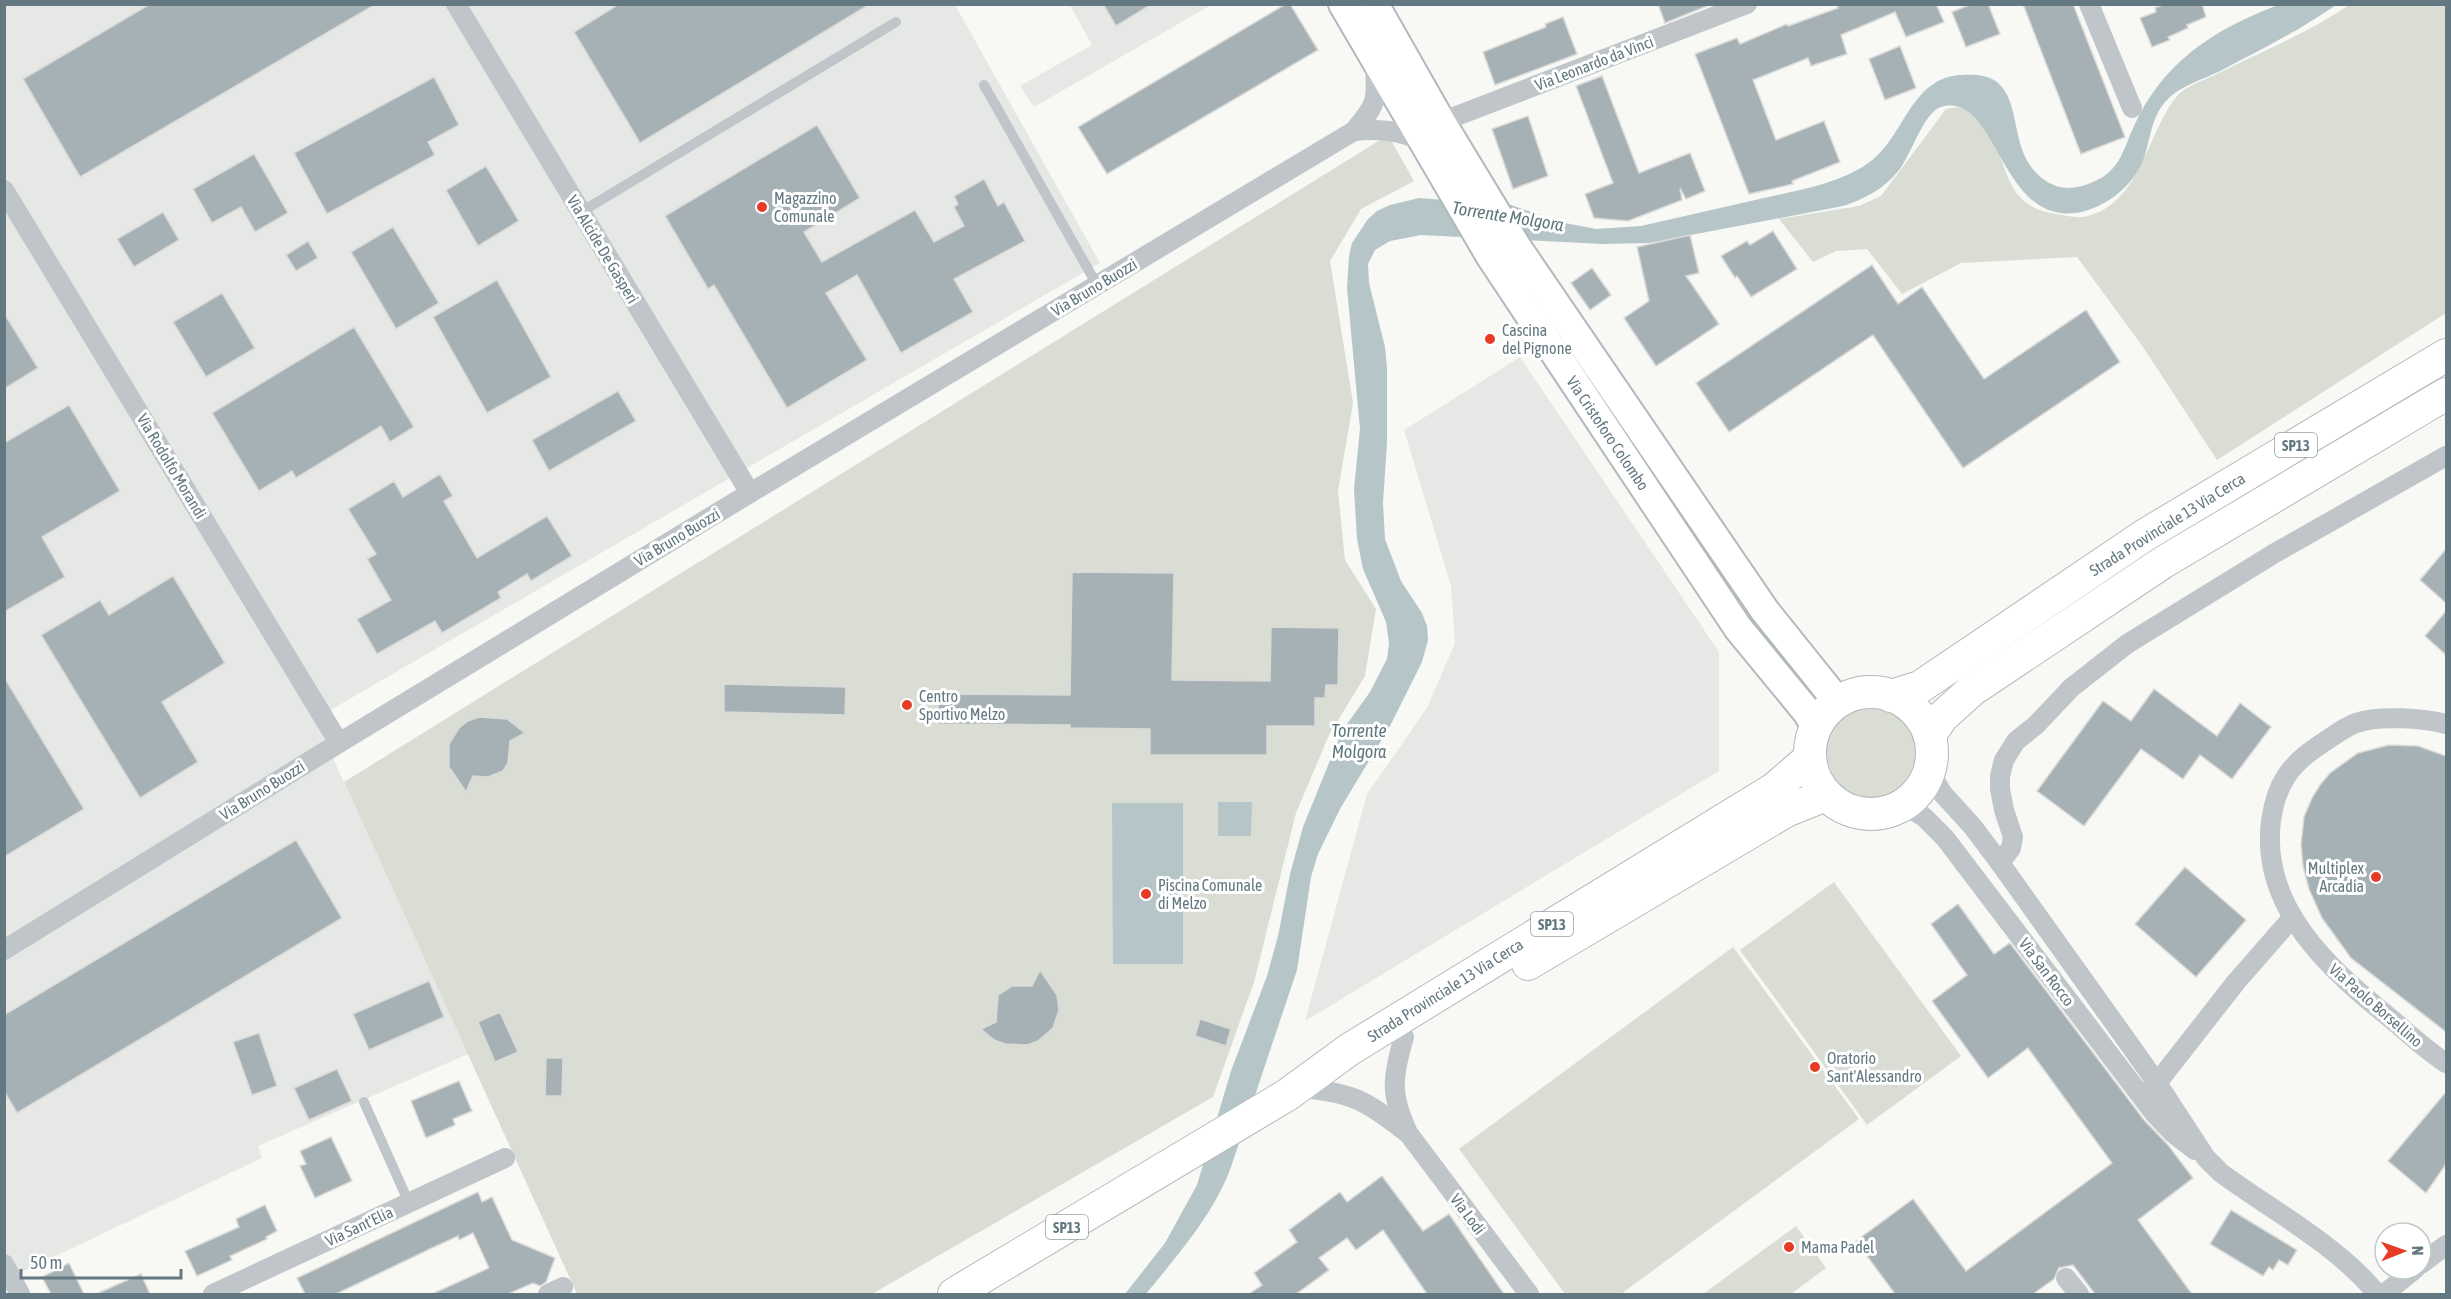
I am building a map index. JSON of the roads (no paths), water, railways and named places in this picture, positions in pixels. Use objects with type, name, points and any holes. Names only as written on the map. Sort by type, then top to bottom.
[{"type":"main road","name":"Strada Provinciale 13 Via Cerca","points":[[1891,696],[1920,687],[1934,679],[2145,535],[2446,355]]},
{"type":"main road","name":"Strada Provinciale 13 Via Cerca","points":[[954,1294],[1294,1091],[1350,1049],[1774,789],[1810,758],[1812,738],[1816,728],[1828,709],[1838,702],[1858,693],[1876,692],[1891,696],[1909,705],[1918,714],[1930,735],[1942,717],[1972,690],[2162,563],[2446,394]]},
{"type":"main road","points":[[1810,758],[1816,778],[1826,795],[1839,806],[1860,814],[1885,813],[1905,805],[1921,789],[1933,756],[1930,735]]},
{"type":"main road","name":"Strada Provinciale 13 Via Cerca","points":[[1294,1091],[1359,1065],[1786,811],[1826,795]]},
{"type":"street","name":"Via Alcide De Gasperi","points":[[456,4],[750,493]]},
{"type":"street","name":"Via Cristoforo Colombo","points":[[1344,4],[1375,61],[1431,131],[1451,163],[1518,249],[1765,611],[1838,702]]},
{"type":"street","name":"Via Cristoforo Colombo","points":[[1374,4],[1431,131]]},
{"type":"street","name":"Via Leonardo da Vinci","points":[[1431,131],[1747,4]]},
{"type":"street","points":[[2089,4],[2132,108]]},
{"type":"street","name":"Via Bruno Buozzi","points":[[4,950],[750,493],[1354,131],[1371,111],[1376,99],[1375,61]]},
{"type":"street","name":"Via Bruno Buozzi","points":[[1354,131],[1386,129],[1402,132],[1431,131]]},
{"type":"street","name":"Via Cristoforo Colombo","points":[[1451,163],[1491,257],[1738,628],[1807,712],[1816,728]]},
{"type":"street","name":"Via Rodolfo Morandi","points":[[4,190],[339,743]]},
{"type":"street","points":[[2000,863],[2011,848],[2013,837],[2000,789],[2001,767],[2016,741],[2036,725],[2071,688],[2127,644],[2275,552],[2446,456]]},
{"type":"street","name":"Via Paolo Borsellino","points":[[2446,724],[2400,719],[2358,723],[2343,729],[2301,757],[2286,776],[2273,808],[2270,842],[2275,878],[2292,918],[2326,963],[2362,996],[2446,1063]]},
{"type":"street","name":"Via San Rocco","points":[[1929,772],[1943,794],[2000,863],[2157,1083],[2206,1158]]},
{"type":"street","name":"Via San Rocco","points":[[1905,805],[1931,823],[1954,849],[2140,1095],[2173,1133],[2206,1158],[2221,1173],[2339,1257],[2362,1276],[2377,1294]]},
{"type":"street","points":[[1954,849],[1987,846]]},
{"type":"street","points":[[2140,1095],[2157,1083],[2236,982],[2292,918]]},
{"type":"street","name":"Via Lodi","points":[[1404,1037],[1396,1065],[1394,1090],[1396,1106],[1408,1133],[1529,1294]]},
{"type":"street","name":"Via Lodi","points":[[1294,1091],[1339,1092],[1360,1099],[1408,1133]]},
{"type":"street","name":"Via Sant'Elia","points":[[213,1294],[505,1158]]},
{"type":"street","points":[[2433,1255],[2446,1245]]},
{"type":"street","points":[[2066,1278],[2079,1294]]},
{"type":"street","points":[[2384,1294],[2400,1281]]},
{"type":"lane","points":[[581,212],[896,22]]},
{"type":"lane","points":[[984,85],[1097,285]]},
{"type":"lane","points":[[364,1102],[409,1203]]},
{"type":"water","name":"Torrente Molgora","points":[[2278,5],[2336,5],[2309,23],[2222,70],[2186,86],[2173,95],[2158,113],[2144,158],[2134,177],[2101,205],[2081,212],[2054,212],[2033,200],[2016,182],[1976,119],[1960,107],[1941,107],[1929,117],[1899,170],[1874,192],[1843,206],[1649,243],[1603,244],[1421,235],[1390,241],[1375,250],[1368,264],[1369,283],[1385,347],[1387,368],[1387,443],[1383,502],[1385,539],[1401,581],[1422,613],[1427,626],[1428,640],[1422,662],[1390,726],[1340,809],[1318,854],[1311,877],[1297,970],[1223,1185],[1194,1234],[1146,1294],[1125,1294],[1165,1243],[1197,1185],[1231,1071],[1267,976],[1303,827],[1342,731],[1370,692],[1387,659],[1389,643],[1386,622],[1363,569],[1357,539],[1354,489],[1360,429],[1347,288],[1352,243],[1368,219],[1377,211],[1390,205],[1419,198],[1511,205],[1560,222],[1596,229],[1641,226],[1804,189],[1843,177],[1867,164],[1880,153],[1919,97],[1930,86],[1944,78],[1966,75],[1989,78],[1997,82],[2005,92],[2011,104],[2020,144],[2034,170],[2046,181],[2057,186],[2069,188],[2081,186],[2102,177],[2115,166],[2147,101],[2182,59],[2227,28]]},
{"type":"water","name":"Piscina Comunale di Melzo","points":[[1218,802],[1252,802],[1251,836],[1218,836]]},
{"type":"water","name":"Piscina Comunale di Melzo","points":[[1112,803],[1183,803],[1183,964],[1113,964]]},
{"type":"place","name":"Magazzino Comunale","points":[[762,207]]},
{"type":"place","name":"Cascina del Pignone","points":[[1490,339]]},
{"type":"place","name":"Centro Sportivo Melzo","points":[[907,705]]},
{"type":"place","name":"Multiplex Arcadia","points":[[2376,877]]},
{"type":"place","name":"Piscina Comunale di Melzo","points":[[1146,894]]},
{"type":"place","name":"Oratorio Sant'Alessandro","points":[[1815,1067]]},
{"type":"place","name":"Mama Padel","points":[[1789,1247]]}]
